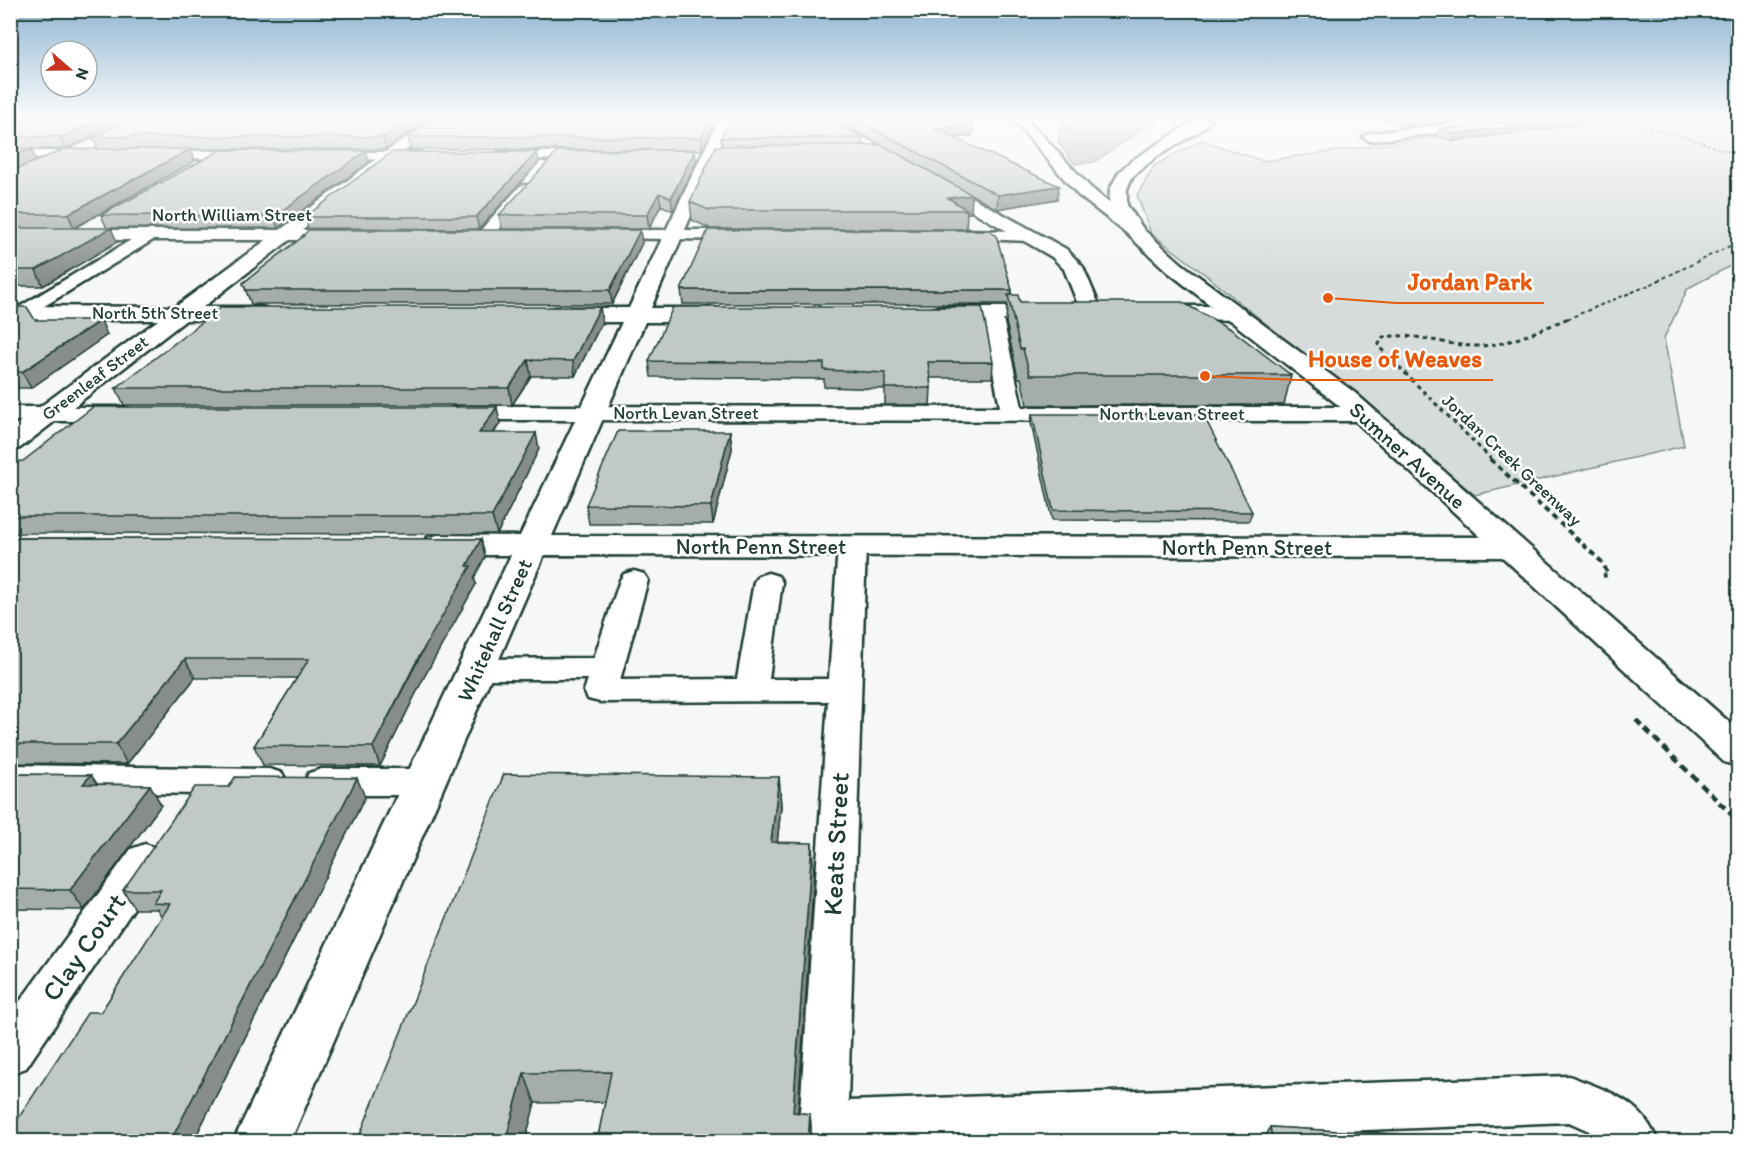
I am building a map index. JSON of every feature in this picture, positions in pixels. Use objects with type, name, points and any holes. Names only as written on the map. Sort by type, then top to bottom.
[{"type":"street","points":[[10,181],[29,173]]},
{"type":"street","name":"Greenleaf Street","points":[[10,442],[367,173]]},
{"type":"street","name":"Whitehall Street","points":[[261,1142],[702,173]]},
{"type":"street","points":[[917,173],[1059,253],[1073,267],[1092,314]]},
{"type":"street","points":[[1068,173],[1084,191],[1130,229]]},
{"type":"street","name":"Sumner Avenue","points":[[1130,173],[1124,178],[1119,189],[1117,202],[1120,214],[1130,229],[1330,385],[1738,752]]},
{"type":"street","name":"North 5th Street","points":[[17,313],[287,314]]},
{"type":"street","points":[[1139,314],[1235,313]]},
{"type":"street","points":[[913,314],[1115,314]]},
{"type":"street","points":[[536,315],[730,315]]},
{"type":"street","name":"North Penn Street","points":[[414,545],[1511,547]]},
{"type":"lane","points":[[509,235],[479,235],[541,173]]},
{"type":"lane","points":[[78,235],[109,218]]},
{"type":"lane","name":"North William Street","points":[[10,235],[356,235]]},
{"type":"lane","points":[[17,313],[150,235]]},
{"type":"lane","points":[[591,235],[757,235]]},
{"type":"lane","points":[[936,235],[1030,236]]},
{"type":"lane","points":[[992,314],[1012,413]]},
{"type":"lane","name":"North Levan Street","points":[[438,413],[1362,414]]},
{"type":"lane","points":[[10,414],[142,414]]},
{"type":"lane","name":"Keats Street","points":[[823,1134],[852,546]]},
{"type":"lane","points":[[634,580],[605,668],[600,691],[844,690]]},
{"type":"lane","points":[[751,690],[768,582]]},
{"type":"lane","points":[[477,669],[605,668]]},
{"type":"lane","points":[[12,780],[425,782]]},
{"type":"lane","name":"Clay Court","points":[[10,1053],[199,782]]},
{"type":"lane","points":[[823,1134],[1184,1127],[1569,1100],[1606,1114],[1634,1142]]},
{"type":"path","name":"Jordan Creek Greenway","points":[[1601,577],[1608,575],[1603,563],[1490,461],[1411,384],[1378,346],[1383,337],[1398,334],[1421,334],[1474,345],[1512,339],[1610,304],[1738,242]]},
{"type":"shaded area","points":[[1150,173],[1738,173],[1738,262],[1688,288],[1664,338],[1684,446],[1475,495],[1211,279],[1151,233],[1137,195]]},
{"type":"building","points":[[10,173],[146,173],[68,214],[10,214]]},
{"type":"building","points":[[179,173],[335,173],[274,216],[101,215]]},
{"type":"building","points":[[364,173],[518,173],[476,217],[305,217]]},
{"type":"building","points":[[538,173],[684,173],[671,198],[659,193],[647,215],[499,215]]},
{"type":"building","points":[[704,173],[932,173],[972,195],[948,198],[967,210],[709,210],[690,202]]},
{"type":"building","points":[[956,173],[1030,173],[1059,186],[998,195]]},
{"type":"building","points":[[10,228],[111,228],[36,270],[10,270]]},
{"type":"building","points":[[309,230],[640,230],[610,290],[246,290],[243,283]]},
{"type":"building","points":[[708,230],[989,230],[996,235],[1012,290],[681,290]]},
{"type":"building","points":[[1008,295],[1018,295],[1020,302],[1182,302],[1232,330],[1291,375],[1030,375],[1023,349],[1020,349]]},
{"type":"building","points":[[10,307],[27,307],[35,320],[101,320],[22,372],[10,372]]},
{"type":"building","points":[[222,307],[600,307],[573,361],[528,360],[509,388],[116,388]]},
{"type":"building","points":[[673,307],[982,307],[993,362],[928,362],[931,388],[885,388],[885,373],[824,370],[824,363],[649,361]]},
{"type":"building","points":[[93,407],[497,407],[479,433],[536,433],[492,516],[10,516],[10,463],[23,461]]},
{"type":"building","points":[[1032,414],[1203,414],[1252,512],[1053,510]]},
{"type":"building","points":[[618,431],[730,431],[711,506],[586,505]]},
{"type":"building","points":[[10,538],[481,539],[467,566],[471,566],[417,660],[373,747],[254,746],[309,659],[185,659],[116,744],[10,744]]},
{"type":"building","points":[[10,774],[91,775],[83,784],[150,785],[70,890],[10,889]]},
{"type":"building","points":[[504,774],[779,777],[771,842],[812,843],[793,1112],[810,1114],[808,1142],[597,1142],[611,1072],[524,1073],[505,1142],[357,1142]]},
{"type":"building","points":[[235,777],[357,778],[170,1142],[10,1142],[10,1131],[88,1012],[101,1012],[170,904],[153,903],[161,890],[123,890],[195,787],[229,787]]},
{"type":"building","points":[[1270,1127],[1529,1142],[1273,1142]]},
{"type":"place","name":"Jordan Park","points":[[1328,298]]},
{"type":"place","name":"House of Weaves","points":[[1205,376]]}]
